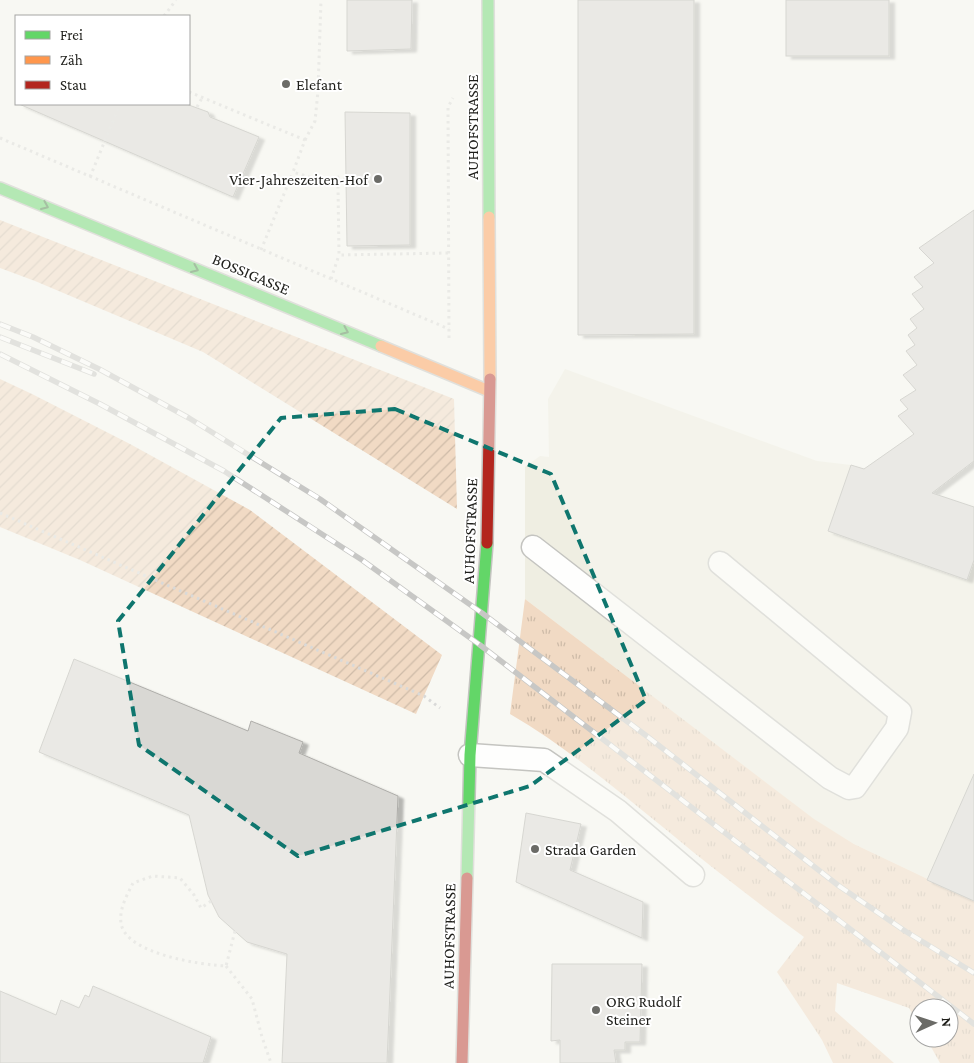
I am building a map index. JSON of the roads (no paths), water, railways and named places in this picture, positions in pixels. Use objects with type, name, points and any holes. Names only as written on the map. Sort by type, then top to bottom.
[{"type":"street","name":"AUHOFSTRASSE","points":[[462,1063],[471,745],[487,546],[490,391],[488,0]]},
{"type":"street","name":"BOSSIGASSE","points":[[0,188],[490,391]]},
{"type":"lane","points":[[533,547],[830,778],[849,788],[855,787],[897,728],[900,712],[720,563]]},
{"type":"lane","points":[[471,745],[544,760],[618,811],[693,875]]},
{"type":"railway","points":[[0,324],[33,337],[99,369],[189,418],[320,499],[482,613],[648,737],[839,886],[905,931],[974,973]]},
{"type":"railway","points":[[0,337],[94,374]]},
{"type":"railway","points":[[0,354],[100,404],[224,471],[362,560],[480,645],[974,1024]]},
{"type":"place","name":"Elefant","points":[[286,84]]},
{"type":"place","name":"Vier-Jahreszeiten-Hof","points":[[378,179]]},
{"type":"place","name":"Strada Garden","points":[[535,849]]},
{"type":"place","name":"ORG Rudolf Steiner","points":[[596,1010]]}]
